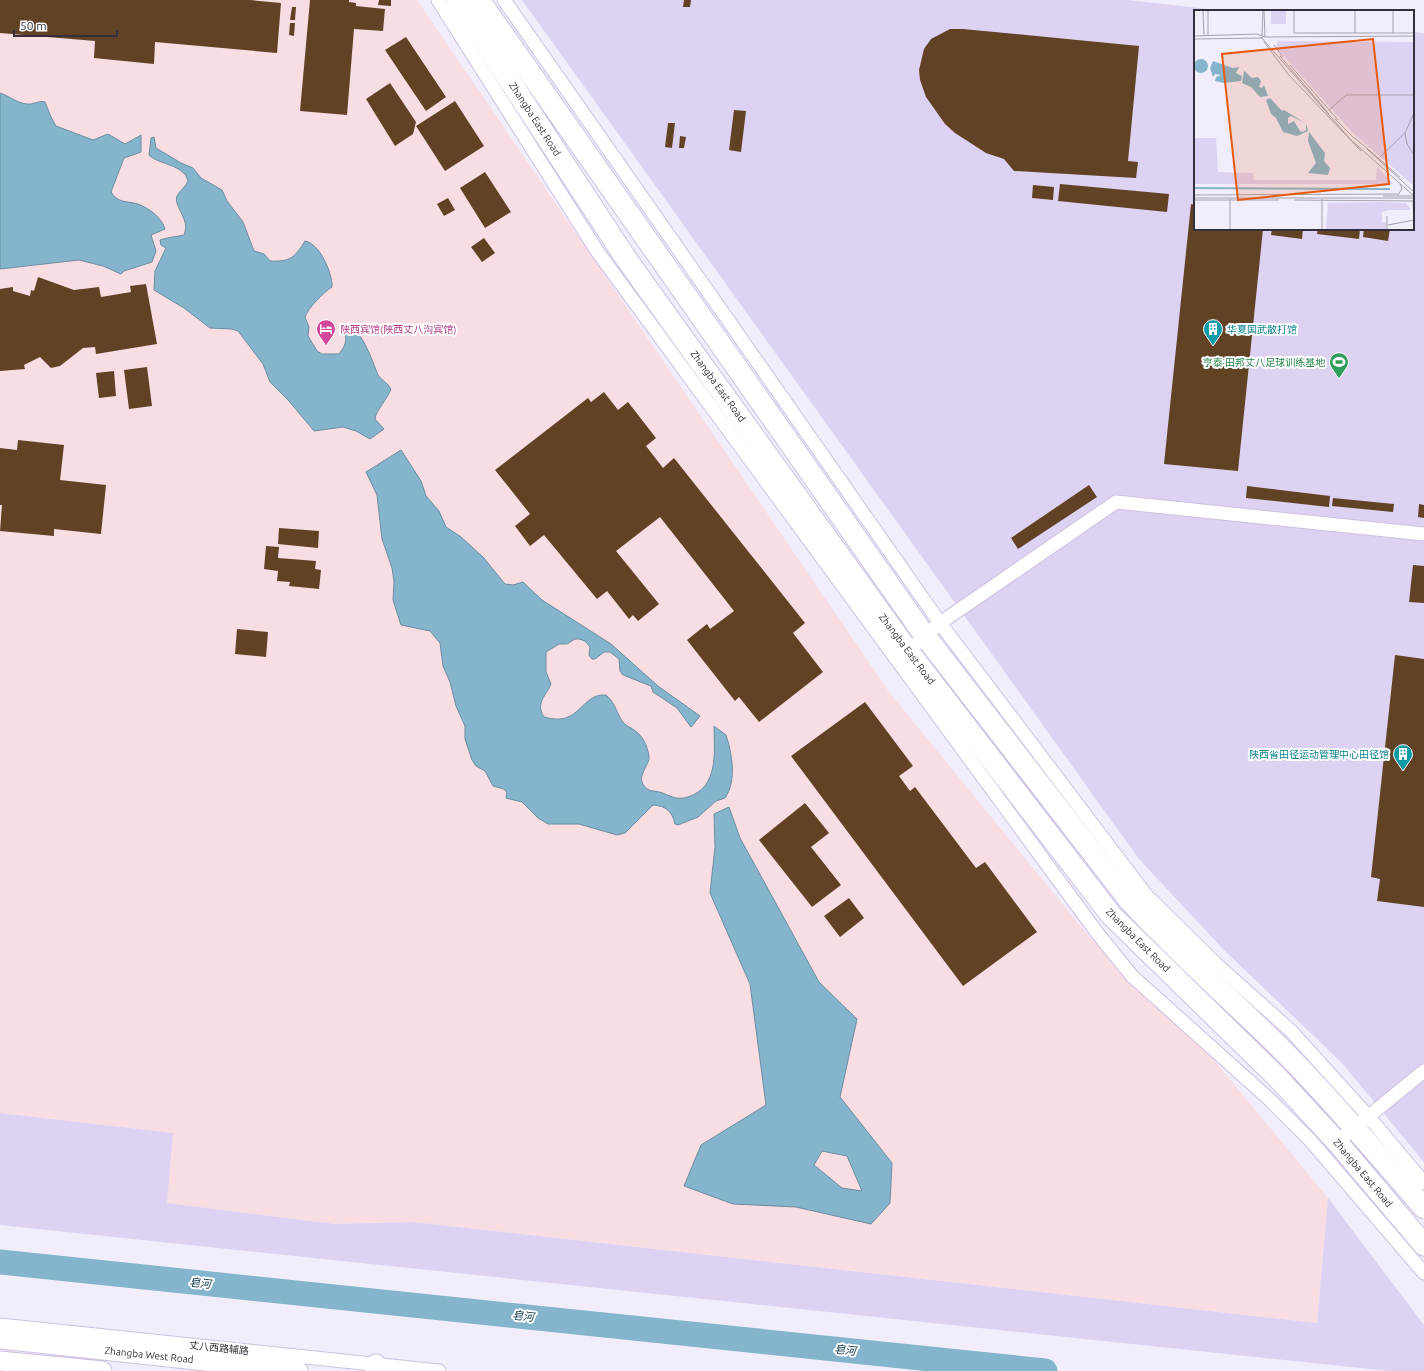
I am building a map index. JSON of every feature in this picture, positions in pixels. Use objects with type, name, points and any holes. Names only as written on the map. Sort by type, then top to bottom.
[{"type":"main road","name":"Zhangba East Road","points":[[457,0],[625,257],[908,651],[1111,915],[1277,1077],[1337,1142],[1424,1245]]},
{"type":"main road","name":"Zhangba East Road","points":[[479,0],[1130,901],[1165,940],[1296,1064],[1361,1122],[1424,1208]]},
{"type":"main road","name":"Zhangba West Road","points":[[0,1339],[298,1371]]},
{"type":"main road","name":"Zhangba West Road","points":[[0,1361],[102,1371]]},
{"type":"street","points":[[438,0],[597,251],[1098,934],[1132,976],[1269,1099],[1310,1140],[1424,1273]]},
{"type":"street","name":"Zhangba East Road","points":[[504,0],[933,630]]},
{"type":"street","points":[[908,651],[933,630],[1116,502],[1424,534]]},
{"type":"street","points":[[1337,1142],[1424,1071]]},
{"type":"street","name":"Zhangba East Road","points":[[1361,1122],[1424,1183]]},
{"type":"street","name":"丈八西路辅路","points":[[0,1325],[375,1368],[439,1371]]},
{"type":"shaded area","name":"陕西宾馆(陕西丈八沟宾馆)","points":[[0,0],[417,0],[889,692],[1087,934],[1214,1060],[1328,1198],[1317,1323],[413,1222],[335,1224],[166,1203],[172,1133],[0,1113]]},
{"type":"shaded area","points":[[522,0],[1127,0],[1217,10],[1194,10],[1194,230],[1414,230],[1414,32],[1424,33],[1424,1162],[1341,1062],[1223,949],[1139,859]]},
{"type":"shaded area","points":[[0,1113],[173,1133],[167,1203],[335,1224],[413,1222],[1317,1323],[1328,1198],[1424,1325],[1424,1371],[1389,1371],[0,1225]]},
{"type":"water","points":[[0,93],[23,103],[30,104],[45,102],[56,126],[93,140],[108,134],[125,144],[141,135],[141,152],[124,158],[111,192],[113,196],[119,200],[138,204],[146,208],[161,221],[165,229],[151,235],[156,251],[152,262],[124,271],[121,274],[103,266],[79,260],[0,269]]},
{"type":"water","points":[[154,137],[156,148],[181,163],[193,168],[201,178],[222,190],[227,201],[243,222],[254,251],[264,254],[270,261],[283,261],[295,255],[305,241],[310,243],[320,252],[327,265],[332,287],[317,300],[309,309],[305,317],[309,327],[308,336],[317,351],[322,354],[339,354],[346,339],[342,330],[344,327],[350,327],[360,337],[369,353],[378,375],[391,389],[375,419],[384,429],[370,439],[356,431],[343,427],[314,431],[289,401],[270,382],[263,364],[238,331],[232,329],[210,328],[184,308],[154,290],[155,271],[166,248],[161,245],[160,240],[184,235],[186,229],[184,219],[176,200],[178,194],[188,181],[186,175],[182,171],[149,155],[151,138]]},
{"type":"water","points":[[401,450],[421,481],[426,496],[439,511],[446,527],[461,537],[483,557],[505,584],[513,585],[523,582],[542,600],[611,644],[658,686],[700,716],[691,727],[677,708],[653,692],[651,686],[623,675],[620,671],[619,659],[610,652],[604,652],[595,659],[592,659],[589,655],[590,647],[585,641],[575,639],[567,644],[559,644],[546,652],[546,672],[551,684],[541,704],[544,717],[556,719],[566,718],[591,699],[597,696],[606,695],[612,702],[623,722],[640,735],[646,745],[649,760],[642,775],[642,783],[649,790],[679,798],[686,798],[701,790],[711,774],[714,755],[714,726],[726,735],[730,750],[732,775],[729,791],[725,798],[716,801],[698,817],[678,825],[675,824],[668,810],[653,805],[625,833],[617,835],[579,824],[548,824],[538,818],[522,802],[506,798],[507,793],[504,789],[493,786],[485,771],[476,766],[472,760],[465,739],[465,726],[456,706],[450,682],[443,666],[440,643],[430,631],[401,625],[393,600],[394,582],[392,568],[382,539],[377,495],[366,472]]},
{"type":"water","points":[[729,807],[740,838],[819,982],[857,1019],[840,1097],[892,1163],[890,1203],[871,1224],[796,1207],[733,1204],[684,1186],[701,1145],[766,1105],[750,984],[710,893],[715,847],[714,814]],"holes":[[[822,1151],[847,1156],[862,1191],[842,1188],[814,1165]]]},
{"type":"building","points":[[0,0],[250,0],[281,3],[277,53],[155,42],[154,64],[94,58],[95,41],[0,33]]},
{"type":"building","points":[[310,0],[349,0],[349,2],[356,3],[356,6],[385,9],[383,31],[354,29],[347,115],[300,111]]},
{"type":"building","points":[[379,0],[391,0],[391,6],[378,5]]},
{"type":"building","points":[[684,0],[691,0],[690,7],[683,7]]},
{"type":"building","points":[[292,7],[296,7],[295,20],[290,20]]},
{"type":"building","points":[[290,23],[295,23],[294,36],[289,35]]},
{"type":"building","points":[[950,29],[1139,46],[1128,161],[1138,162],[1136,178],[1014,171],[1004,159],[986,153],[955,133],[945,124],[926,97],[920,80],[919,70],[924,49],[931,39]]},
{"type":"building","points":[[406,37],[446,97],[426,111],[385,50]]},
{"type":"building","points":[[390,83],[416,122],[413,134],[395,146],[366,99]]},
{"type":"building","points":[[455,101],[484,146],[445,171],[416,126]]},
{"type":"building","points":[[734,110],[746,111],[741,152],[729,150]]},
{"type":"building","points":[[668,123],[675,123],[672,148],[665,147]]},
{"type":"building","points":[[680,136],[686,137],[684,148],[679,148]]},
{"type":"building","points":[[485,172],[511,212],[485,228],[460,188]]},
{"type":"building","points":[[1060,184],[1169,194],[1167,212],[1058,201]]},
{"type":"building","points":[[1033,185],[1054,187],[1053,200],[1032,198]]},
{"type":"building","points":[[448,198],[455,210],[444,216],[437,204]]},
{"type":"building","name":"华夏国武散打馆","points":[[1191,204],[1194,205],[1194,230],[1263,230],[1238,471],[1164,464]]},
{"type":"building","points":[[1272,230],[1303,230],[1302,239],[1271,235]]},
{"type":"building","points":[[1318,230],[1360,230],[1359,239],[1317,234]]},
{"type":"building","points":[[1364,230],[1390,230],[1388,241],[1363,237]]},
{"type":"building","points":[[484,238],[495,253],[482,262],[471,247]]},
{"type":"building","points":[[38,277],[74,290],[99,287],[101,297],[131,292],[130,286],[146,284],[157,344],[96,354],[95,347],[83,348],[60,366],[51,368],[40,357],[24,365],[25,369],[0,371],[0,289],[13,287],[13,291],[30,296],[31,290],[34,291]]},
{"type":"building","points":[[147,367],[152,406],[129,409],[124,370]]},
{"type":"building","points":[[114,371],[116,396],[99,398],[96,373]]},
{"type":"building","points":[[604,392],[618,410],[628,402],[656,438],[646,446],[663,468],[674,458],[805,623],[793,633],[823,672],[759,722],[739,697],[735,701],[687,640],[707,624],[710,629],[734,611],[660,517],[616,551],[659,604],[638,621],[633,615],[629,619],[607,591],[597,599],[544,535],[530,546],[515,526],[530,514],[495,470],[588,398],[591,402]]},
{"type":"building","points":[[18,440],[64,445],[60,480],[106,485],[101,534],[54,529],[54,536],[0,531],[2,505],[0,505],[0,448],[17,450]]},
{"type":"building","points":[[1089,485],[1097,497],[1018,549],[1011,538]]},
{"type":"building","points":[[1247,486],[1330,496],[1329,507],[1246,498]]},
{"type":"building","points":[[1333,498],[1394,504],[1393,512],[1332,506]]},
{"type":"building","points":[[1419,504],[1424,505],[1424,518],[1418,517]]},
{"type":"building","points":[[279,528],[319,531],[318,548],[278,544]]},
{"type":"building","points":[[266,546],[279,547],[278,558],[316,561],[315,569],[321,570],[319,589],[289,586],[290,582],[277,581],[278,571],[264,569]]},
{"type":"building","points":[[1413,565],[1424,566],[1424,603],[1409,602]]},
{"type":"building","points":[[237,629],[268,632],[266,657],[235,654]]},
{"type":"building","name":"陕西省田径运动管理中心田径馆","points":[[1395,655],[1424,659],[1424,907],[1377,901],[1380,879],[1371,877]]},
{"type":"building","points":[[865,702],[913,766],[899,776],[910,791],[915,787],[976,868],[985,862],[1037,932],[963,986],[791,756]]},
{"type":"building","points":[[805,803],[829,833],[811,847],[841,885],[812,907],[759,840]]},
{"type":"building","points":[[849,898],[864,918],[840,937],[824,916]]},
{"type":"waterway","name":"皂河","points":[[0,1262],[1045,1371]]},
{"type":"place","name":"陕西宾馆(陕西丈八沟宾馆)","points":[[326,346]]},
{"type":"place","name":"华夏国武散打馆","points":[[1213,346]]},
{"type":"place","name":"亨泰·田邦丈八足球训练基地","points":[[1339,379]]},
{"type":"place","name":"陕西省田径运动管理中心田径馆","points":[[1403,771]]}]
